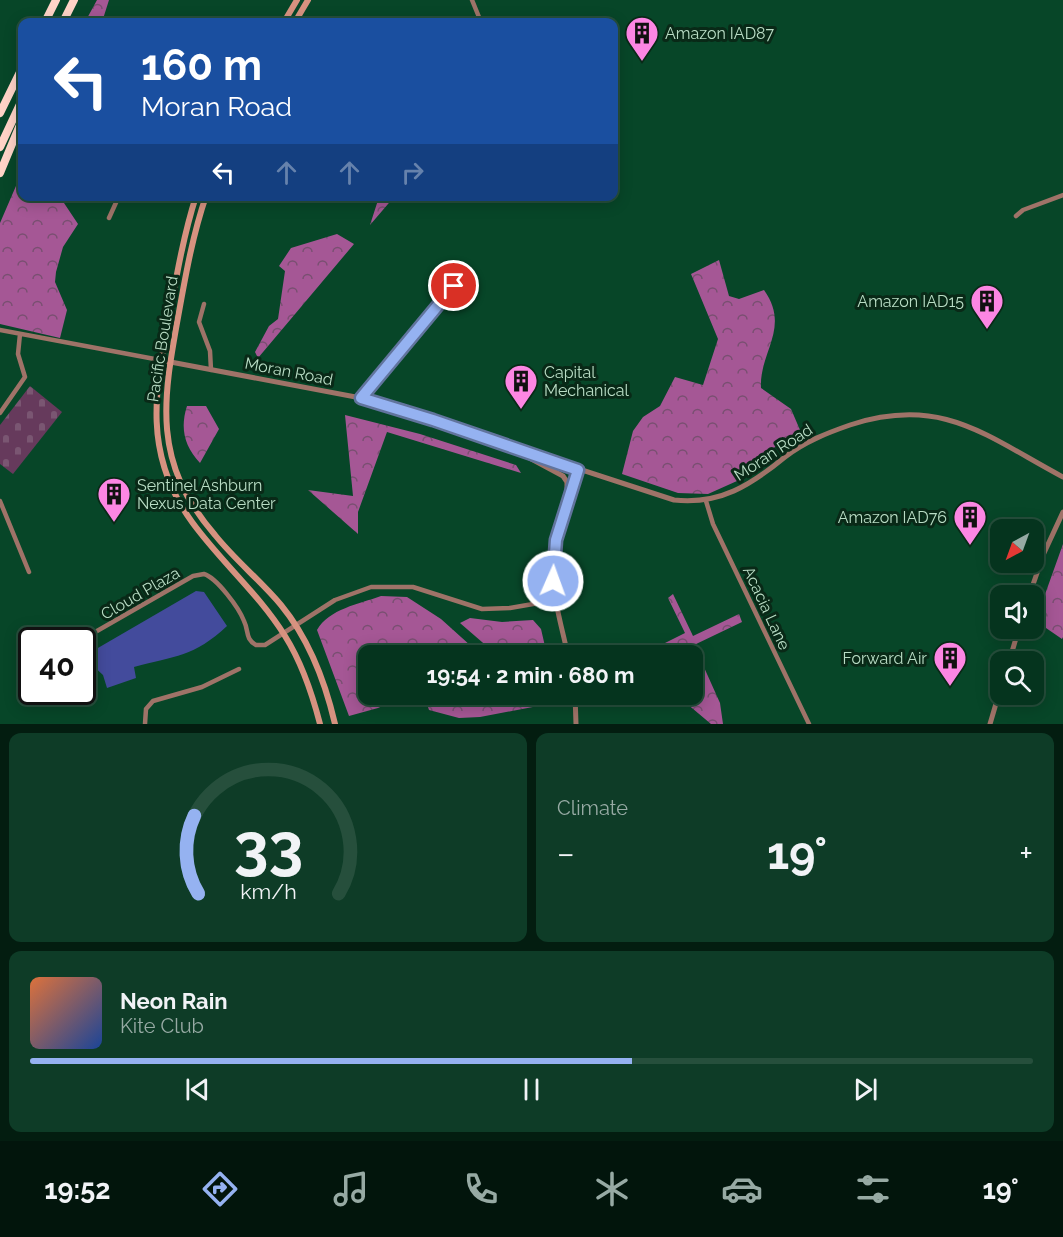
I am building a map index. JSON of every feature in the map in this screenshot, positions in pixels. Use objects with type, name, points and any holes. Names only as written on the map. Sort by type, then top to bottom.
[{"type":"highway","points":[[47,18],[56,0]]},
{"type":"highway","points":[[65,18],[74,0]]},
{"type":"highway","points":[[0,113],[18,76]]},
{"type":"highway","points":[[0,147],[18,109]]},
{"type":"highway","points":[[0,173],[18,130]]},
{"type":"main road","points":[[286,18],[297,0]]},
{"type":"main road","points":[[297,18],[308,0]]},
{"type":"main road","name":"Pacific Boulevard","points":[[195,201],[184,238],[160,360],[155,398],[161,453],[172,487],[193,524],[284,634],[307,680],[320,724]]},
{"type":"main road","name":"Pacific Boulevard","points":[[205,201],[190,254],[170,362],[165,394],[166,435],[183,489],[210,530],[281,605],[296,626],[325,686],[335,724]]},
{"type":"street","points":[[472,0],[480,18]]},
{"type":"street","points":[[1016,216],[1023,210],[1063,195]]},
{"type":"street","points":[[109,218],[117,201]]},
{"type":"street","points":[[361,398],[454,286],[455,276]]},
{"type":"street","points":[[204,304],[199,322],[210,351],[211,370]]},
{"type":"street","name":"Moran Road","points":[[0,330],[361,398],[659,497],[689,502],[706,501],[745,487],[786,456],[823,435],[872,418],[902,413],[931,415],[956,422],[1063,477]]},
{"type":"street","points":[[0,413],[24,381],[25,368],[18,354],[20,334]]},
{"type":"street","points":[[502,444],[563,476],[567,483],[567,500]]},
{"type":"street","points":[[566,645],[553,581],[554,552],[567,500],[578,470]]},
{"type":"street","points":[[0,501],[29,572]]},
{"type":"street","name":"Acacia Lane","points":[[706,501],[713,524],[809,724]]},
{"type":"street","points":[[1033,585],[1044,553],[1063,512]]},
{"type":"street","name":"Cloud Plaza","points":[[96,632],[193,576],[204,574],[218,583],[244,621],[251,642],[265,645],[284,634]]},
{"type":"street","points":[[284,634],[335,600],[371,587],[413,587],[482,609],[510,608],[556,600]]},
{"type":"street","points":[[145,724],[146,709],[153,701],[202,687],[239,669]]},
{"type":"street","points":[[576,705],[576,724]]},
{"type":"street","points":[[990,724],[996,705]]},
{"type":"green space","points":[[97,0],[109,0],[103,18],[87,18]]},
{"type":"green space","points":[[18,181],[18,201],[63,201],[78,224],[63,247],[56,272],[55,282],[67,310],[60,338],[0,324],[0,223]]},
{"type":"green space","points":[[378,201],[391,201],[370,225]]},
{"type":"green space","points":[[337,234],[354,244],[258,358],[255,352],[269,326],[278,319],[285,271],[279,266],[291,248]]},
{"type":"green space","points":[[719,260],[729,296],[739,299],[764,290],[772,304],[775,316],[774,328],[764,363],[761,388],[791,409],[800,430],[775,447],[737,481],[708,494],[678,493],[622,474],[633,431],[643,417],[660,406],[675,377],[703,385],[718,339],[691,274]]},
{"type":"green space","points":[[30,386],[62,412],[13,474],[0,464],[0,425]]},
{"type":"green space","points":[[187,406],[206,406],[219,429],[200,463],[190,450],[185,436],[184,422]]},
{"type":"green space","points":[[345,415],[420,434],[516,465],[521,473],[387,432],[358,512],[358,534],[308,490],[353,496]]},
{"type":"green space","points":[[1063,544],[1062,639],[1046,628],[1044,597]]},
{"type":"green space","points":[[673,594],[693,636],[739,614],[742,622],[694,645],[661,645],[685,633],[668,598]]},
{"type":"green space","points":[[381,596],[407,597],[441,619],[470,645],[358,645],[358,705],[385,705],[349,716],[317,630],[329,617]]},
{"type":"green space","points":[[470,618],[502,622],[533,620],[541,629],[545,645],[485,645],[460,623]]},
{"type":"green space","points":[[703,665],[720,703],[723,724],[711,724],[688,705],[703,705]]},
{"type":"green space","points":[[427,705],[538,706],[480,717],[459,718],[429,710]]},
{"type":"shaded area","points":[[196,591],[204,592],[227,626],[194,650],[134,667],[136,678],[107,688],[103,675],[96,669],[96,649]]},
{"type":"place","name":"Amazon IAD87","points":[[642,62]]},
{"type":"place","name":"Amazon IAD15","points":[[987,330]]},
{"type":"place","name":"Capital Mechanical","points":[[521,410]]},
{"type":"place","name":"Sentinel Ashburn Nexus Data Center","points":[[114,523]]},
{"type":"place","name":"Amazon IAD76","points":[[970,546]]},
{"type":"place","name":"Forward Air","points":[[950,687]]},
{"type":"route","points":[[454,286],[361,398],[578,470],[556,540],[553,581]]}]
